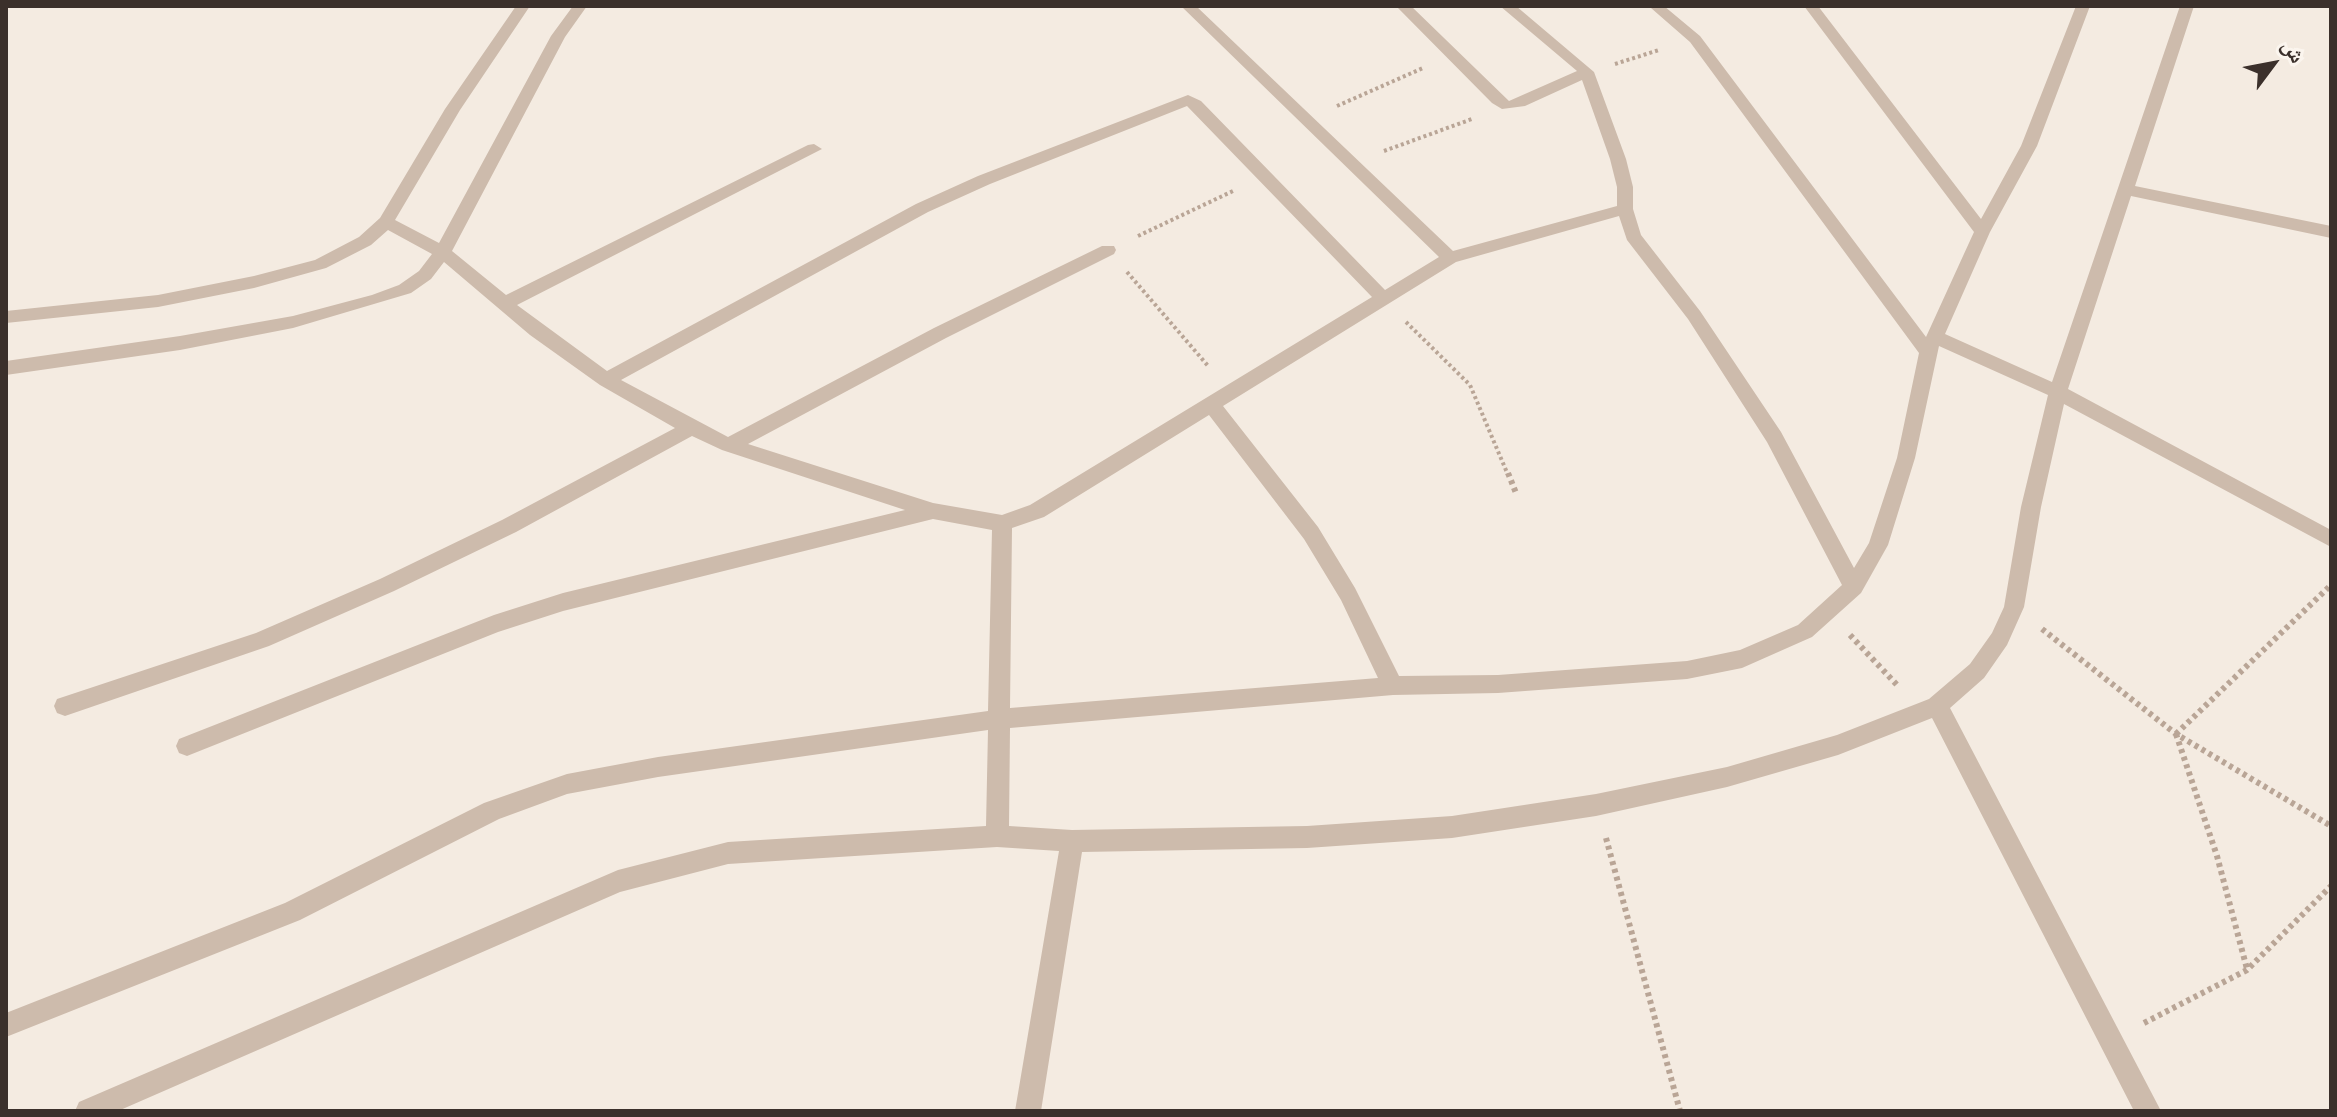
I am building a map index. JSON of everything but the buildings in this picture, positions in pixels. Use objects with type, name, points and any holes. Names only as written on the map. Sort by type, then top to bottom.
[{"type":"street","points":[[6,317],[158,301],[254,282],[320,264],[394,226],[453,109],[523,6]]},
{"type":"street","points":[[6,368],[293,322],[405,289],[425,275],[443,252],[558,36],[580,6]]},
{"type":"street","points":[[1188,6],[1450,258]]},
{"type":"street","points":[[1403,6],[1497,100],[1507,106],[1587,72]]},
{"type":"street","points":[[1507,6],[1587,72],[1618,159],[1625,187],[1625,209],[1633,236],[1694,315],[1774,437],[1854,587]]},
{"type":"street","points":[[1811,6],[1982,232]]},
{"type":"street","points":[[6,1025],[292,912],[492,811],[567,784],[658,767],[999,719],[1393,686],[1593,678],[1687,670],[1742,659],[1805,631],[1854,587],[1878,545],[1906,458],[1932,345],[1982,232],[2029,146],[2083,6]]},
{"type":"street","points":[[88,1111],[618,881],[728,853],[997,836],[1072,841],[1307,837],[1466,825],[1596,805],[1741,773],[1838,745],[1937,706],[1977,671],[2000,639],[2014,607],[2031,507],[2058,392],[2187,6]]},
{"type":"street","points":[[1658,8],[1695,39],[1932,345],[2058,392],[2331,539]]},
{"type":"street","points":[[606,380],[922,208],[1188,100],[1196,104],[1383,298]]},
{"type":"street","points":[[504,304],[814,149]]},
{"type":"street","points":[[2127,190],[2331,232]]},
{"type":"street","points":[[394,226],[443,252],[504,304],[606,380],[691,428],[729,445],[933,511],[1002,523],[1037,511],[1450,258],[1625,209]]},
{"type":"street","points":[[729,445],[940,333],[1108,250]]},
{"type":"street","points":[[1211,404],[1311,533],[1348,594],[1393,686]]},
{"type":"street","points":[[65,706],[262,640],[387,585],[509,526],[691,428]]},
{"type":"street","points":[[187,746],[494,624],[535,611],[933,511]]},
{"type":"street","points":[[997,836],[1002,523]]},
{"type":"street","points":[[1937,706],[2148,1111]]},
{"type":"street","points":[[1028,1111],[1072,841]]},
{"type":"path","points":[[1587,72],[1695,39]]},
{"type":"path","points":[[1306,120],[1454,55]]},
{"type":"path","points":[[1351,163],[1507,106]]},
{"type":"path","points":[[1230,391],[1108,250],[1263,176]]},
{"type":"path","points":[[1383,298],[1470,385],[1516,493]]},
{"type":"path","points":[[2176,734],[2331,585]]},
{"type":"path","points":[[2014,607],[2176,734],[2331,826]]},
{"type":"path","points":[[1855,641],[1897,685]]},
{"type":"path","points":[[2176,734],[2217,856],[2247,970]]},
{"type":"path","points":[[1596,805],[1680,1111]]},
{"type":"path","points":[[2111,1040],[2247,970],[2331,886]]}]
